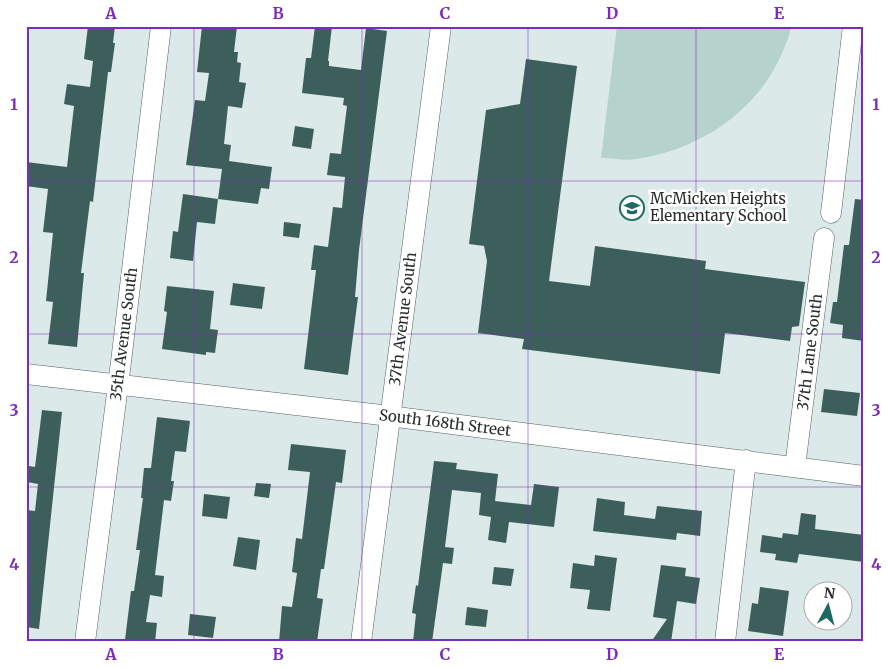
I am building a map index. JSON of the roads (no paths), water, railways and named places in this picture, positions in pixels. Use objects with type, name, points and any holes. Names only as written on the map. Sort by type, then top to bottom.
[{"type":"street","name":"35th Avenue South","points":[[85,642],[161,26]]},
{"type":"street","name":"37th Avenue South","points":[[361,642],[440,26]]},
{"type":"street","points":[[831,213],[853,26]]},
{"type":"street","name":"37th Lane South","points":[[795,467],[824,238]]},
{"type":"street","name":"South 168th Street","points":[[26,374],[390,416],[864,476]]},
{"type":"street","points":[[725,642],[746,460]]},
{"type":"place","name":"McMicken Heights Elementary School","points":[[632,208]]}]
